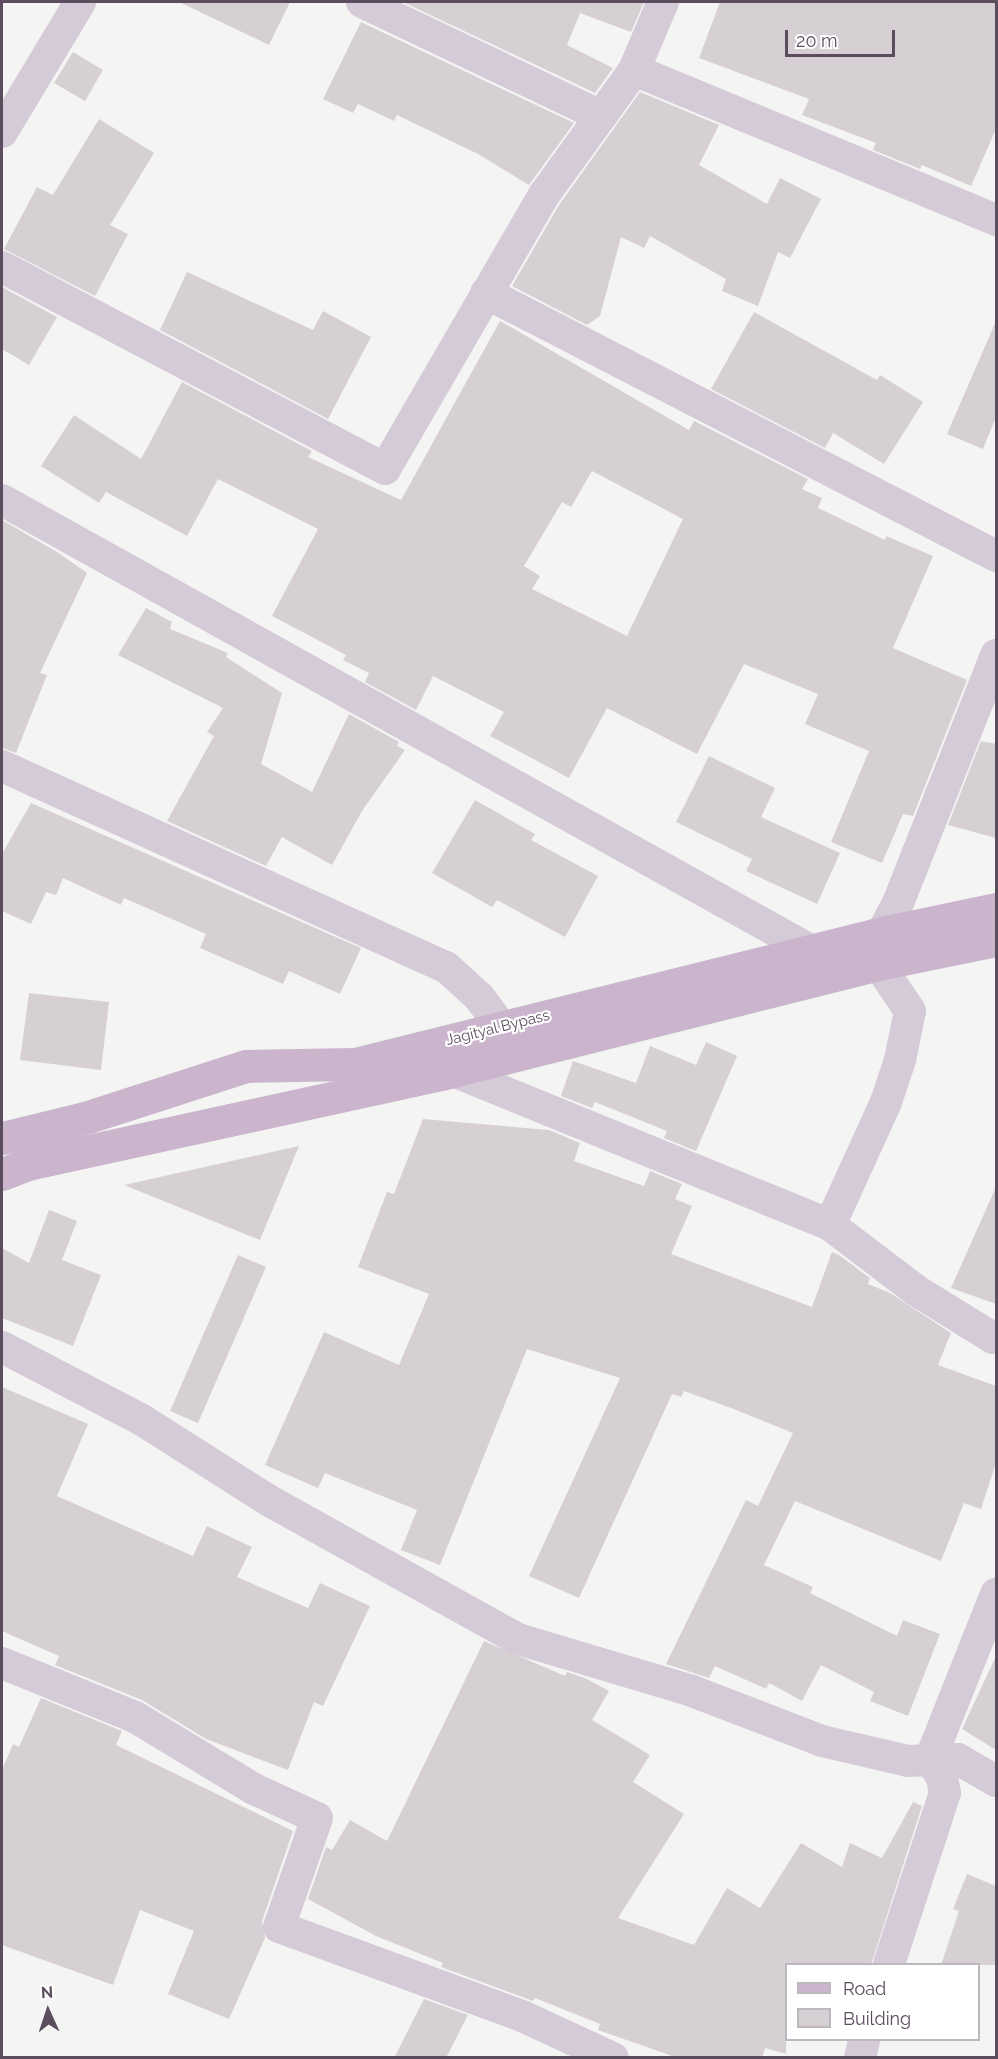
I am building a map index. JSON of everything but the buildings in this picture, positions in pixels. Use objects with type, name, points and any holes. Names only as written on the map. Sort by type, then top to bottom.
[{"type":"main road","name":"Jagityal Bypass","points":[[2,1174],[40,1162],[453,1071],[880,949],[996,909]]},
{"type":"main road","name":"Jagityal Bypass","points":[[2,1138],[88,1117],[246,1066],[355,1064],[812,951],[880,949],[996,940]]},
{"type":"street","points":[[2,132],[80,2]]},
{"type":"street","points":[[362,2],[601,116]]},
{"type":"street","points":[[2,267],[385,469],[544,195],[634,70],[663,2]]},
{"type":"street","points":[[634,70],[996,220]]},
{"type":"street","points":[[486,293],[996,556]]},
{"type":"street","points":[[2,500],[812,951]]},
{"type":"street","points":[[830,1225],[886,1102],[900,1060],[910,1011],[880,949],[996,655]]},
{"type":"street","points":[[2,767],[446,967],[479,997],[502,1027]]},
{"type":"street","points":[[453,1071],[830,1225],[917,1291],[993,1338],[996,1336]]},
{"type":"street","points":[[2,1347],[142,1420],[268,1500],[518,1639],[692,1691],[822,1741],[908,1761],[958,1759],[996,1781]]},
{"type":"street","points":[[930,1760],[996,1594]]},
{"type":"street","points":[[2,1663],[135,1717],[254,1789],[317,1818],[279,1927],[522,2016],[613,2058]]},
{"type":"street","points":[[890,1963],[945,1793],[942,1777],[930,1760]]},
{"type":"street","points":[[860,2058],[864,2041]]}]
